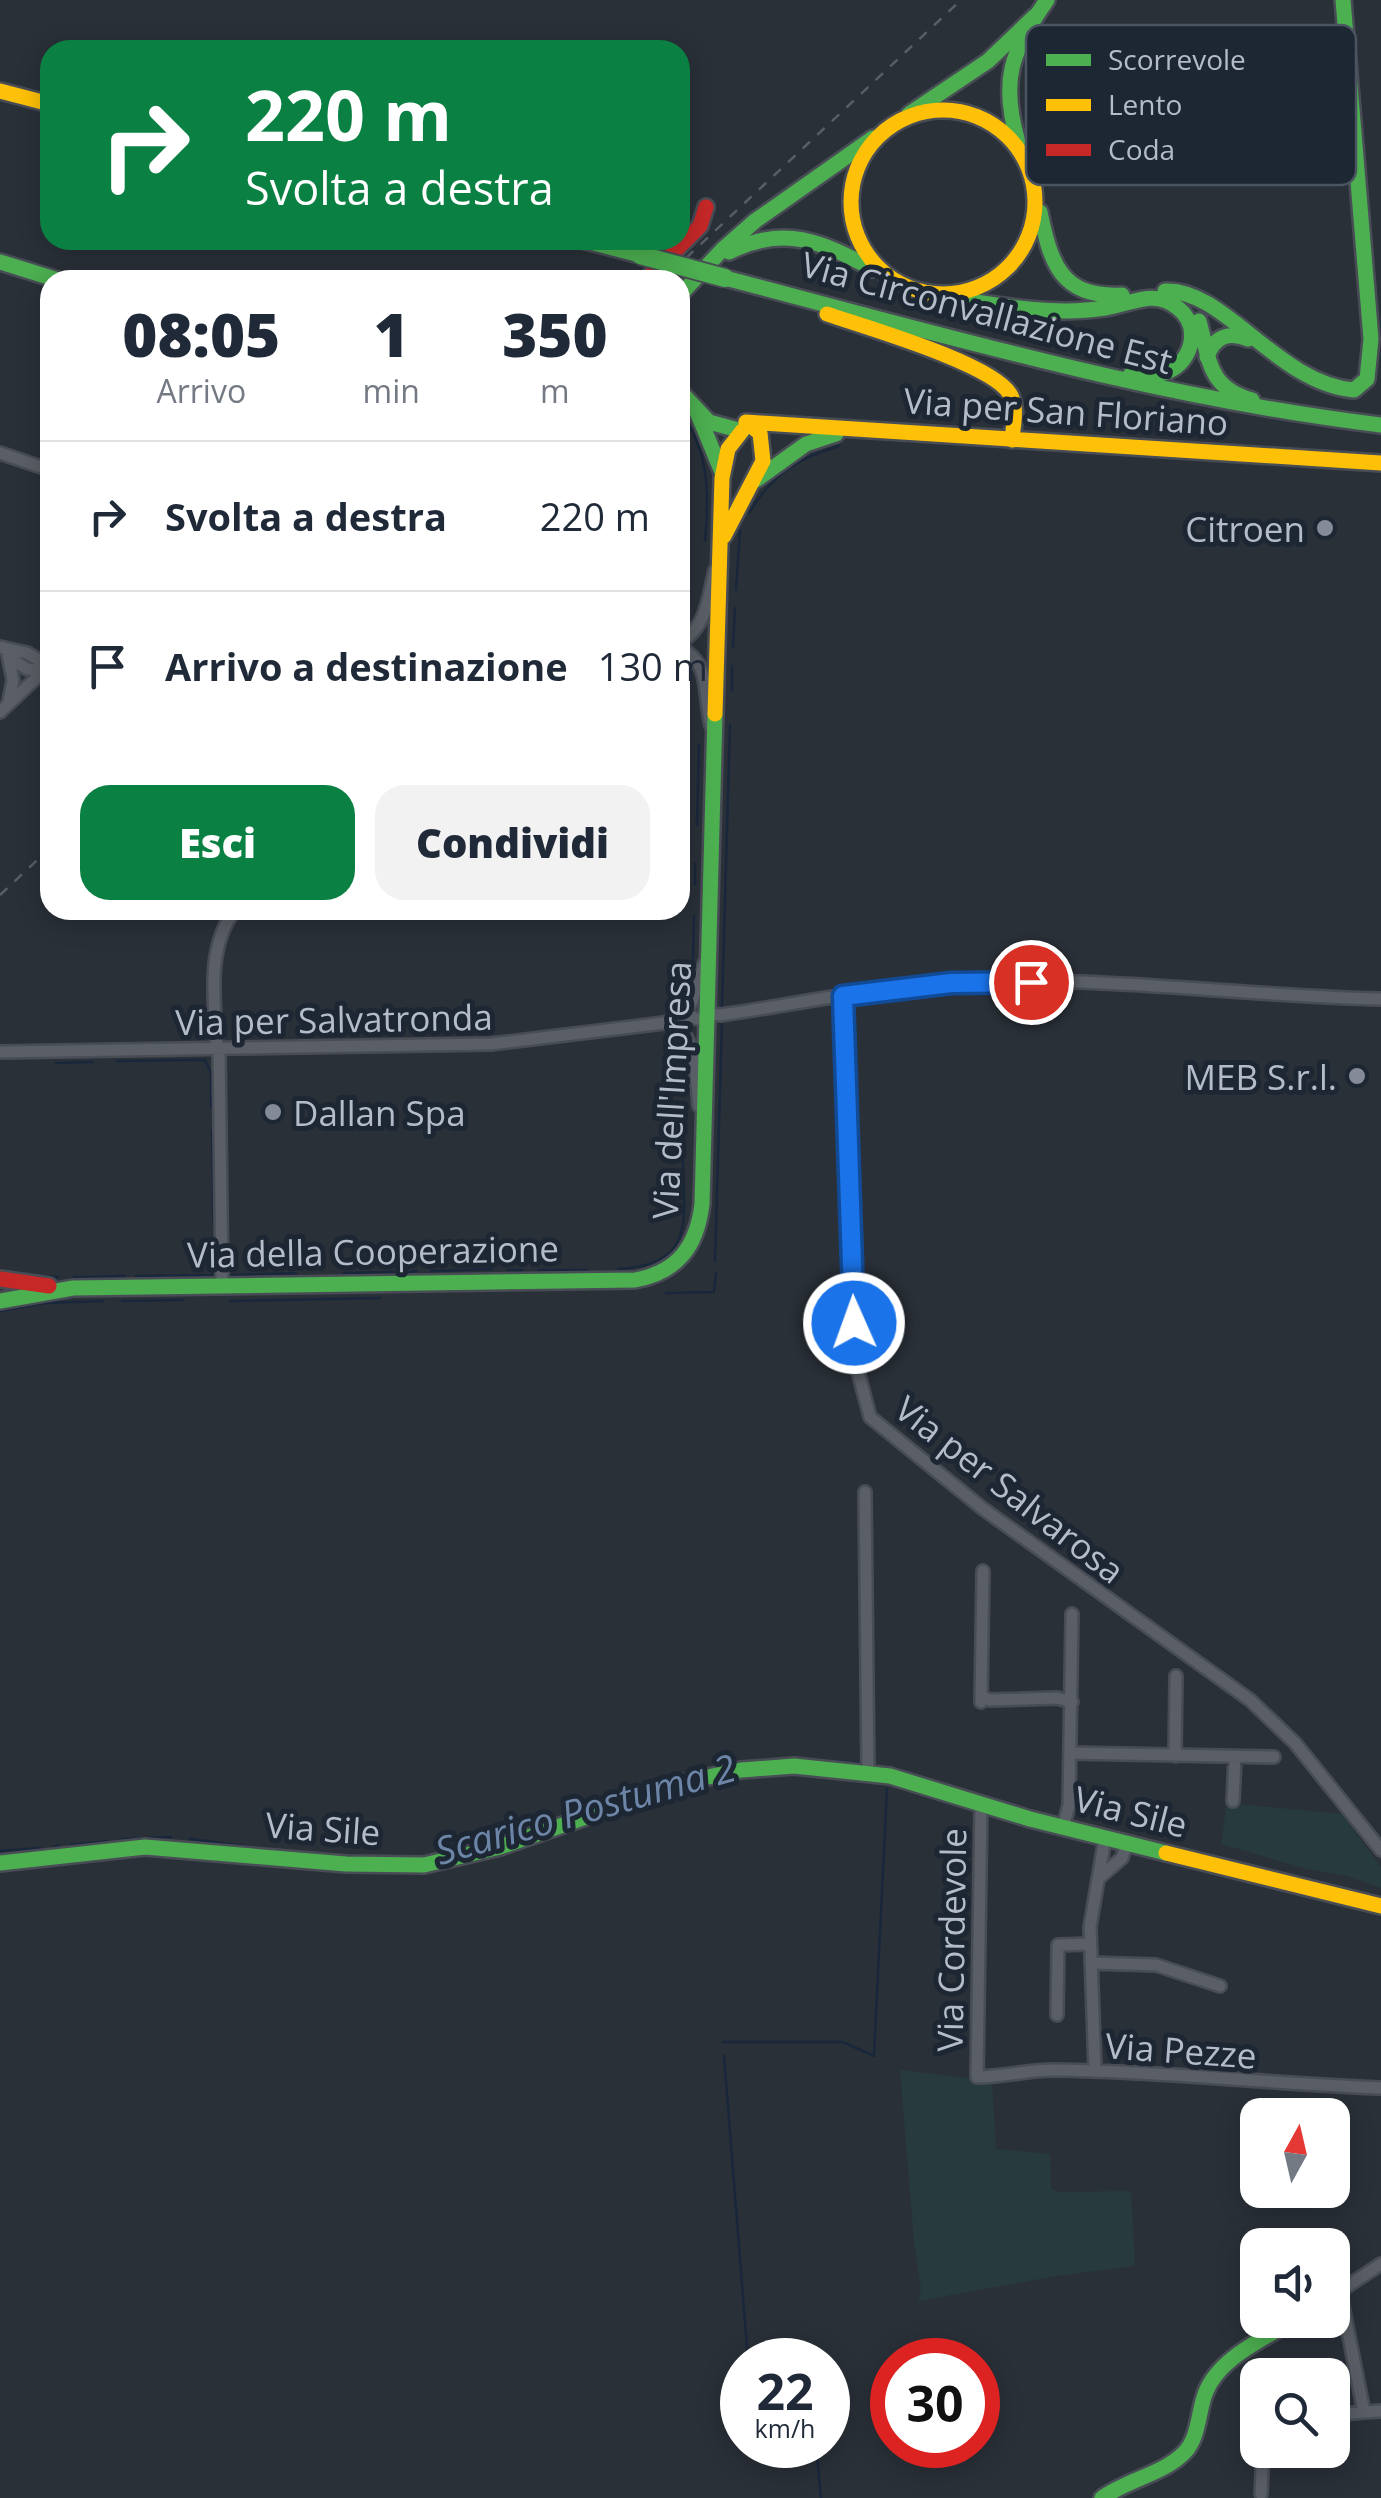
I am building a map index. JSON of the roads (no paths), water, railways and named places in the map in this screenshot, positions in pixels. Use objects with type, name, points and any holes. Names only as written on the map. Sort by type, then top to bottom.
[{"type":"main road","points":[[1030,25],[1047,0]]},
{"type":"main road","points":[[1343,0],[1345,25]]},
{"type":"main road","points":[[690,285],[768,212],[857,147],[979,67],[1035,16]]},
{"type":"main road","points":[[1026,32],[1007,80],[1009,113],[1026,162]]},
{"type":"main road","points":[[0,91],[40,101]]},
{"type":"main road","points":[[888,277],[861,246],[851,205],[859,164],[889,128],[929,112],[964,113],[996,127],[1021,152]]},
{"type":"main road","points":[[1171,298],[1180,291],[1203,301],[1303,377],[1332,387],[1358,388],[1364,384],[1370,372],[1368,308],[1356,160]]},
{"type":"main road","points":[[1034,185],[1052,261],[1071,284],[1102,296],[1150,290],[1171,298],[1190,322],[1192,342],[1181,363],[1166,374],[1143,377],[1074,362],[1036,359]]},
{"type":"main road","points":[[938,293],[974,288],[1012,264],[1031,234],[1036,198]]},
{"type":"main road","points":[[690,236],[700,226],[706,207]]},
{"type":"main road","points":[[708,266],[750,241],[793,236],[830,245],[912,288],[964,300],[1072,309],[1105,308],[1153,296],[1182,299],[1200,324],[1206,358],[1215,378],[1235,395],[1324,414],[1332,420]]},
{"type":"main road","name":"Via Circonvallazione Est","points":[[621,250],[1205,401],[1381,424]]},
{"type":"main road","points":[[656,270],[676,250]]},
{"type":"main road","points":[[0,262],[40,274]]},
{"type":"main road","points":[[731,279],[993,378],[1006,387],[1012,398],[1012,440]]},
{"type":"main road","points":[[1206,358],[1214,342],[1229,334],[1242,336],[1264,349]]},
{"type":"main road","name":"Via per San Floriano","points":[[690,402],[714,417],[750,428],[871,431],[1381,463]]},
{"type":"main road","name":"Via dell'Impresa","points":[[690,402],[714,449],[722,478]]},
{"type":"main road","points":[[749,486],[764,457],[750,428]]},
{"type":"main road","name":"Via dell'Impresa","points":[[672,1269],[689,1252],[700,1226],[722,478],[727,452],[750,428]]},
{"type":"main road","points":[[749,486],[789,454],[838,431]]},
{"type":"main road","name":"Via dell'Impresa","points":[[722,546],[749,486]]},
{"type":"main road","name":"Via della Cooperazione","points":[[0,1280],[73,1288],[622,1280],[652,1278],[672,1269]]},
{"type":"main road","name":"Via della Cooperazione","points":[[0,1301],[73,1288]]},
{"type":"main road","name":"Via Sile","points":[[0,1863],[156,1847],[416,1866],[490,1850],[675,1785],[784,1766],[868,1771],[1104,1838],[1381,1906]]},
{"type":"main road","points":[[1102,2498],[1130,2478],[1170,2462],[1187,2450],[1216,2376],[1265,2338]]},
{"type":"street","points":[[0,454],[40,467]]},
{"type":"street","points":[[690,637],[702,621],[722,546]]},
{"type":"street","points":[[3,650],[25,669],[40,668]]},
{"type":"street","points":[[2,710],[13,685],[3,650]]},
{"type":"street","points":[[690,653],[703,670],[714,739]]},
{"type":"street","points":[[2,710],[40,675]]},
{"type":"street","points":[[222,1286],[216,945],[228,920]]},
{"type":"street","points":[[704,1125],[690,1047],[674,1021],[692,1002],[710,948]]},
{"type":"street","name":"Via per Salvatronda","points":[[0,1052],[505,1043],[951,983],[1070,982],[1381,999]]},
{"type":"street","name":"Via per Salvarosa","points":[[843,996],[854,1360],[870,1417],[982,1508],[1250,1700],[1294,1743],[1381,1850]]},
{"type":"street","points":[[866,1492],[868,1771]]},
{"type":"street","points":[[982,1571],[982,1700],[1057,1698],[1072,1702]]},
{"type":"street","points":[[1064,1827],[1070,1805],[1072,1753],[1072,1614]]},
{"type":"street","points":[[1175,1756],[1176,1676]]},
{"type":"street","points":[[1072,1753],[1274,1757]]},
{"type":"street","points":[[1233,1801],[1235,1758]]},
{"type":"street","name":"Via Cordevole","points":[[977,2076],[981,1805]]},
{"type":"street","points":[[1096,2071],[1090,1944],[1104,1838]]},
{"type":"street","points":[[1098,1881],[1122,1858],[1126,1843]]},
{"type":"street","points":[[1056,2015],[1058,1945],[1090,1944]]},
{"type":"street","points":[[1090,1963],[1156,1965],[1220,1986]]},
{"type":"street","name":"Via Pezze","points":[[977,2076],[1096,2071],[1381,2088]]},
{"type":"street","points":[[1350,2284],[1381,2264]]},
{"type":"street","points":[[1347,2338],[1364,2412]]},
{"type":"street","points":[[1350,2414],[1381,2411]]},
{"type":"street","points":[[1261,2494],[1262,2468]]},
{"type":"waterway","points":[[690,427],[705,474],[705,541]]},
{"type":"waterway","points":[[749,513],[767,488],[787,470],[810,456],[839,446]]},
{"type":"waterway","points":[[736,590],[740,531]]},
{"type":"waterway","points":[[733,647],[735,608]]},
{"type":"waterway","points":[[732,666],[732,690]]},
{"type":"waterway","points":[[722,1007],[730,725]]},
{"type":"waterway","points":[[697,825],[699,745]]},
{"type":"waterway","points":[[695,864],[695,884]]},
{"type":"waterway","points":[[693,962],[694,916]]},
{"type":"waterway","points":[[715,1261],[722,1021]]},
{"type":"waterway","points":[[117,1061],[205,1060],[211,1073],[211,1108]]},
{"type":"waterway","points":[[56,1063],[93,1062]]},
{"type":"waterway","points":[[683,1138],[685,1112]]},
{"type":"waterway","points":[[212,1131],[214,1228]]},
{"type":"waterway","points":[[618,1269],[643,1266],[673,1249],[683,1220],[683,1160]]},
{"type":"waterway","points":[[213,1272],[215,1244]]},
{"type":"waterway","points":[[431,1271],[492,1269]]},
{"type":"waterway","points":[[507,1270],[522,1270]]},
{"type":"waterway","points":[[538,1270],[586,1270]]},
{"type":"waterway","points":[[0,1271],[11,1273]]},
{"type":"waterway","points":[[408,1272],[417,1271]]},
{"type":"waterway","points":[[344,1273],[393,1272]]},
{"type":"waterway","points":[[231,1275],[296,1273]]},
{"type":"waterway","points":[[666,1293],[714,1292],[716,1273]]},
{"type":"waterway","points":[[136,1276],[214,1275]]},
{"type":"waterway","points":[[29,1276],[58,1277]]},
{"type":"waterway","points":[[74,1277],[125,1276]]},
{"type":"waterway","points":[[230,1301],[380,1298]]},
{"type":"waterway","points":[[122,1301],[183,1300]]},
{"type":"waterway","points":[[0,1311],[45,1303],[103,1301]]},
{"type":"waterway","name":"Scarico Postuma 2","points":[[693,1773],[755,1760],[860,1763]]},
{"type":"waterway","name":"Scarico Postuma 2","points":[[723,2042],[843,2042],[874,2056],[887,1789]]},
{"type":"waterway","name":"Scarico Postuma 2","points":[[190,1839],[339,1857],[428,1856],[499,1840],[619,1798]]},
{"type":"waterway","name":"Scarico Postuma 2","points":[[122,1839],[171,1837]]},
{"type":"waterway","name":"Scarico Postuma 2","points":[[70,1845],[108,1841]]},
{"type":"waterway","name":"Scarico Postuma 2","points":[[54,1847],[59,1845]]},
{"type":"waterway","name":"Scarico Postuma 2","points":[[0,1851],[40,1848]]},
{"type":"waterway","name":"Scarico Postuma 2","points":[[724,2056],[746,2338]]},
{"type":"waterway","name":"Scarico Postuma 2","points":[[818,2468],[821,2498]]},
{"type":"railway","points":[[686,258],[961,0]]},
{"type":"railway","points":[[0,895],[40,857]]},
{"type":"place","name":"Citroen","points":[[1325,528]]},
{"type":"place","name":"MEB S.r.l.","points":[[1357,1076]]},
{"type":"place","name":"Dallan Spa","points":[[273,1112]]}]
